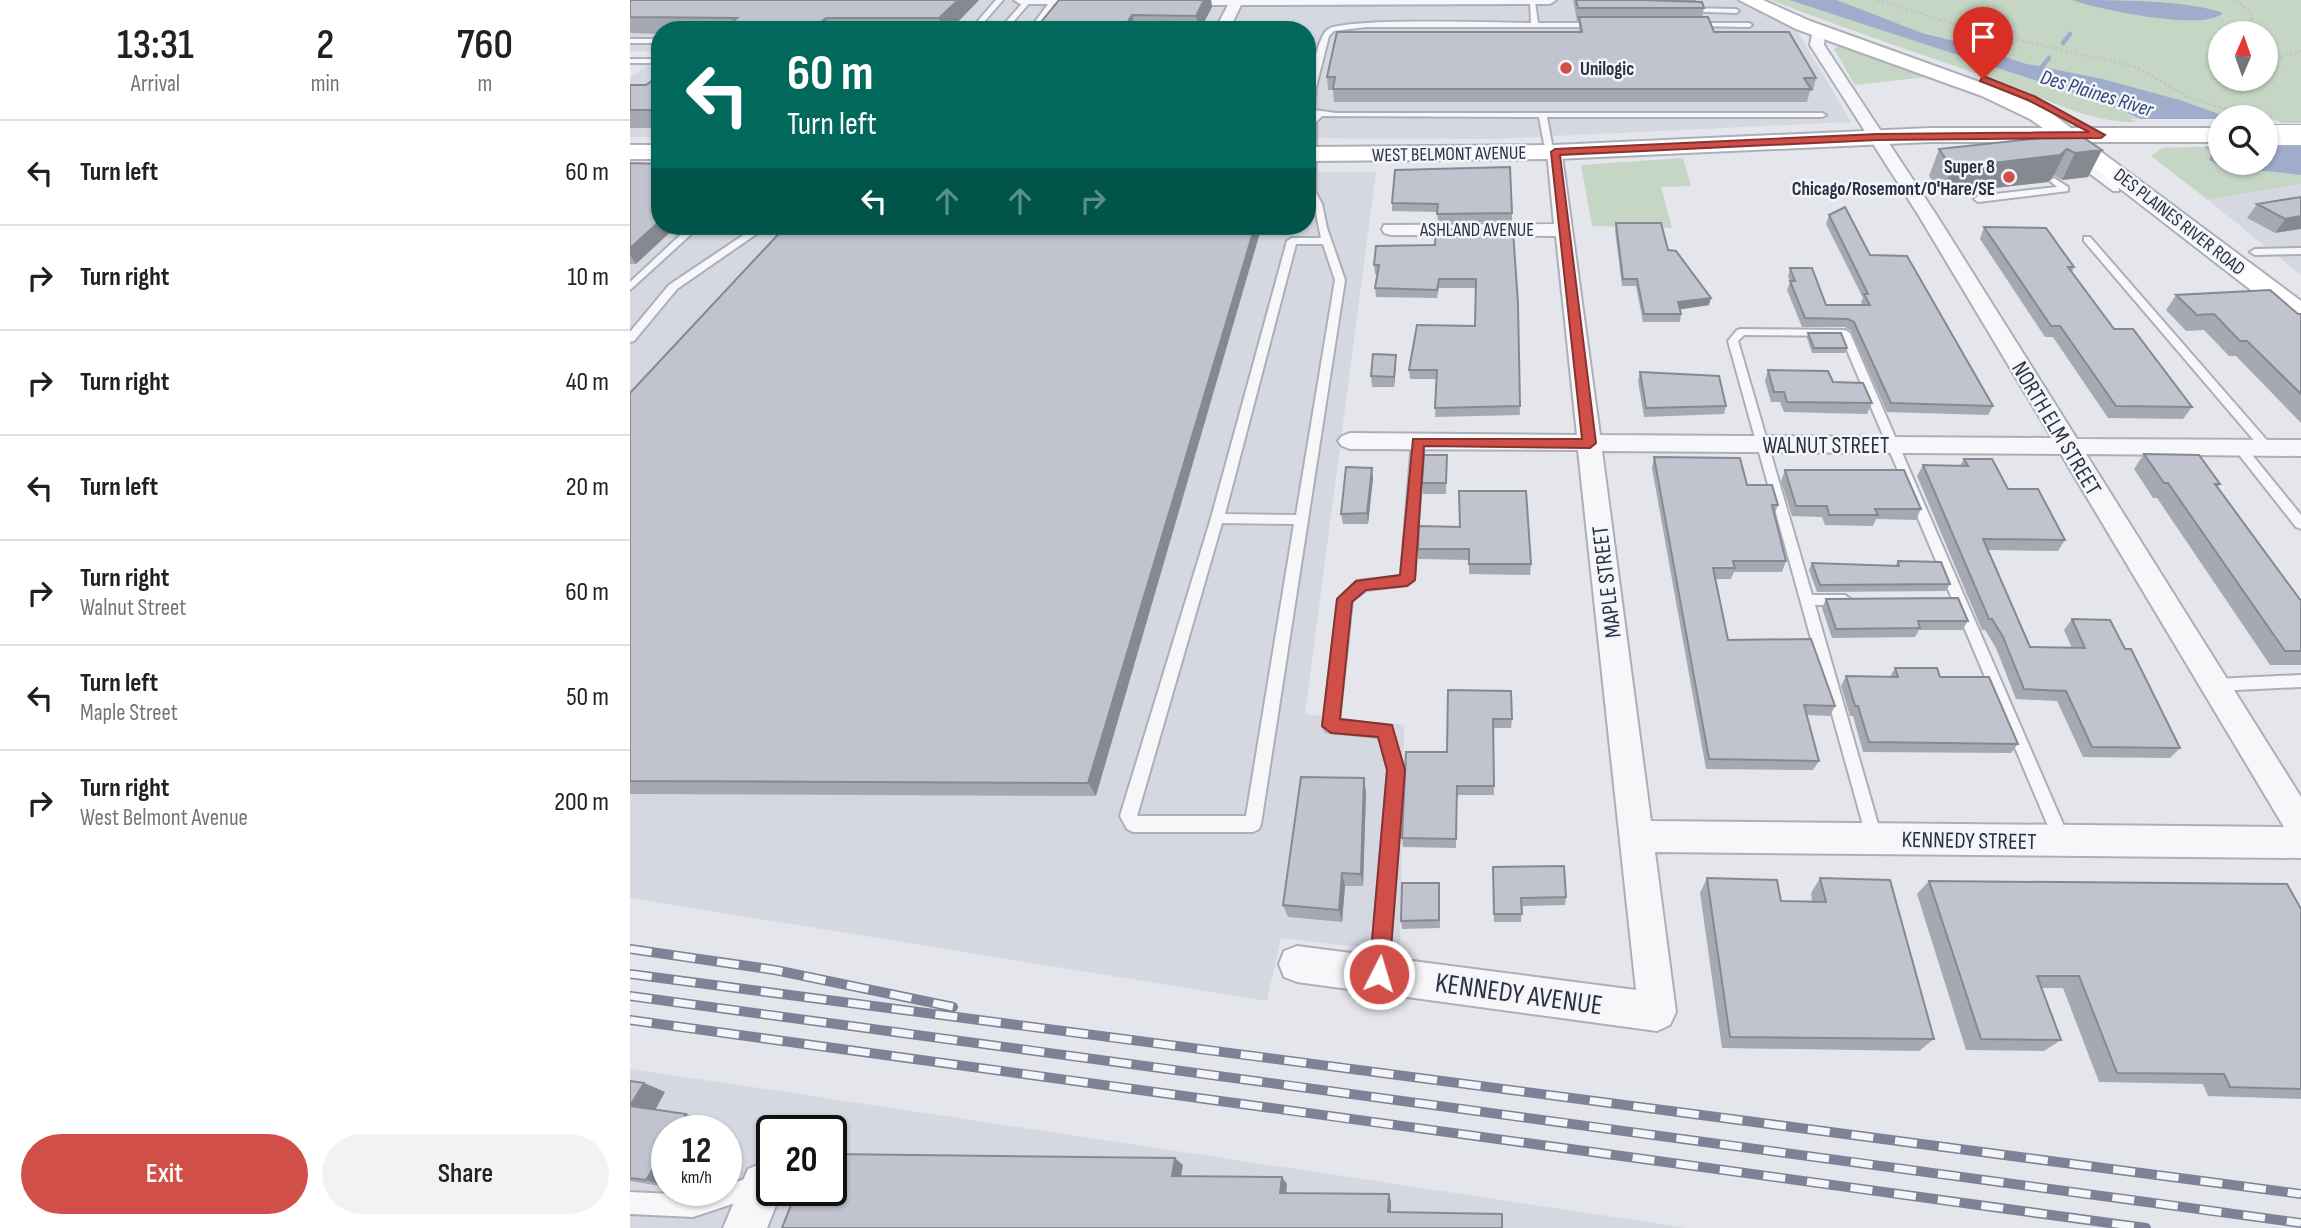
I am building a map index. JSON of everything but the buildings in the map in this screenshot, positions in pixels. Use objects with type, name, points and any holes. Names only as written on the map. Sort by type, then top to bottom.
[{"type":"main road","name":"DES PLAINES RIVER ROAD","points":[[1758,0],[2004,86],[2101,135],[2301,289]]},
{"type":"main road","name":"DES PLAINES RIVER ROAD","points":[[1742,5],[1989,92],[2038,114],[2069,135],[2114,181],[2301,315]]},
{"type":"main road","name":"WEST BELMONT AVENUE","points":[[1316,154],[1555,152],[1877,137],[1949,139],[2069,135],[2208,135]]},
{"type":"main road","points":[[2278,135],[2301,135]]},
{"type":"main road","points":[[630,152],[651,152]]},
{"type":"street","points":[[1020,0],[1108,1]]},
{"type":"street","points":[[1161,1],[1550,0]]},
{"type":"street","points":[[1224,21],[1230,1]]},
{"type":"street","name":"NORTH ELM STREET","points":[[1818,31],[1817,45],[1877,137],[2301,826]]},
{"type":"street","name":"MAPLE STREET","points":[[1555,152],[1657,1012]]},
{"type":"street","name":"ASHLAND AVENUE","points":[[1391,229],[1564,230]]},
{"type":"street","name":"WALNUT STREET","points":[[1350,441],[2301,448]]},
{"type":"street","name":"KENNEDY STREET","points":[[1636,836],[2301,843]]},
{"type":"street","name":"KENNEDY AVENUE","points":[[1297,964],[1657,1012]]},
{"type":"street","points":[[745,1228],[756,1201]]},
{"type":"lane","points":[[981,21],[1000,0]]},
{"type":"lane","points":[[1010,21],[1029,0]]},
{"type":"lane","points":[[1039,21],[1054,0]]},
{"type":"lane","points":[[1698,0],[1704,10]]},
{"type":"lane","points":[[1531,2],[1535,24]]},
{"type":"lane","points":[[1679,10],[1742,5]]},
{"type":"lane","points":[[1316,74],[1326,35],[1332,29],[1366,25],[1602,25]]},
{"type":"lane","points":[[1682,25],[1749,25]]},
{"type":"lane","points":[[630,41],[651,41]]},
{"type":"lane","points":[[630,61],[651,61]]},
{"type":"lane","points":[[1316,114],[1822,116]]},
{"type":"lane","points":[[1543,115],[1549,144],[1555,152]]},
{"type":"lane","points":[[2074,159],[2114,181]]},
{"type":"lane","points":[[1978,199],[2065,189],[2053,181]]},
{"type":"lane","points":[[1316,200],[1326,241],[1340,280],[1254,824],[1133,824],[1128,816],[1217,519],[1292,242],[1326,241]]},
{"type":"lane","points":[[630,287],[685,235]]},
{"type":"lane","points":[[630,339],[673,287],[750,235]]},
{"type":"lane","points":[[2087,239],[2267,448]]},
{"type":"lane","points":[[2255,252],[2301,251]]},
{"type":"lane","points":[[1874,838],[1733,341],[1741,332],[1845,333],[1893,445],[1952,599],[2063,841]]},
{"type":"lane","points":[[1379,974],[1396,770],[1385,730],[1331,726],[1345,599],[1362,585],[1407,580],[1418,442]]},
{"type":"lane","points":[[2240,448],[2301,524]]},
{"type":"lane","points":[[1217,519],[1303,520]]},
{"type":"lane","points":[[1808,600],[1863,600]]},
{"type":"lane","points":[[2215,685],[2301,681]]},
{"type":"lane","points":[[630,1203],[693,1206],[756,1186]]},
{"type":"path","points":[[1877,0],[1975,30],[2136,67],[2186,96],[2213,105]]},
{"type":"path","points":[[2236,0],[2253,14],[2255,21]]},
{"type":"path","points":[[2278,58],[2301,51]]},
{"type":"shaded area","points":[[630,0],[1736,0],[1795,27],[1851,122],[1493,139],[1316,138],[1316,21],[651,21],[651,52],[630,51]]},
{"type":"shaded area","points":[[651,62],[651,137],[630,137],[630,78]]},
{"type":"shaded area","points":[[630,171],[651,210],[651,235],[1316,235],[1316,172],[1376,172],[1305,714],[1404,725],[1400,952],[1281,938],[1267,1001],[630,898]]},
{"type":"shaded area","points":[[2301,184],[2301,275],[2208,200]]},
{"type":"shaded area","points":[[630,1069],[1687,1228],[630,1228]]},
{"type":"green space","points":[[1771,0],[1789,0],[2047,83],[2102,102],[2139,119],[2131,119],[2137,122],[2118,121],[2069,109]]},
{"type":"green space","points":[[1837,0],[2301,0],[2301,123],[2278,122],[2278,105],[2208,105],[2208,110],[2103,79],[2023,63],[1979,47],[1922,33]]},
{"type":"green space","points":[[1839,46],[1926,77],[1855,85],[1834,49]]},
{"type":"green space","points":[[2208,146],[2208,175],[2278,175],[2278,157],[2301,146],[2301,184],[2208,200],[2151,156],[2162,148]]},
{"type":"green space","points":[[1683,158],[1691,186],[1661,187],[1672,228],[1592,226],[1581,165]]},
{"type":"water","name":"Des Plaines River","points":[[1789,0],[1837,0],[1922,33],[1979,47],[2023,63],[2103,79],[2208,110],[2208,149],[2102,102]]},
{"type":"water","points":[[2072,0],[2171,3],[2223,13],[2212,18],[2173,20],[2126,13]]},
{"type":"water","points":[[2278,137],[2301,146],[2301,175],[2278,172]]},
{"type":"pier","points":[[2131,119],[2208,119],[2208,147],[2201,147]]},
{"type":"waterway","points":[[2063,43],[2070,34]]},
{"type":"waterway","name":"Des Plaines River","points":[[2037,73],[2049,58]]},
{"type":"railway","points":[[630,949],[775,970],[953,1007]]},
{"type":"railway","points":[[630,974],[2301,1194]]},
{"type":"railway","points":[[630,996],[2301,1223]]},
{"type":"railway","points":[[630,1020],[2146,1228]]},
{"type":"place","name":"Unilogic","points":[[1566,68]]},
{"type":"place","name":"Super 8 Chicago/Rosemont/O'Hare/SE","points":[[2009,177]]},
{"type":"route","points":[[1379,974],[1396,770],[1385,730],[1331,726],[1345,599],[1362,585],[1407,580],[1418,442],[1590,443],[1555,152],[1930,135],[2101,135],[2031,98],[1983,79]]}]
